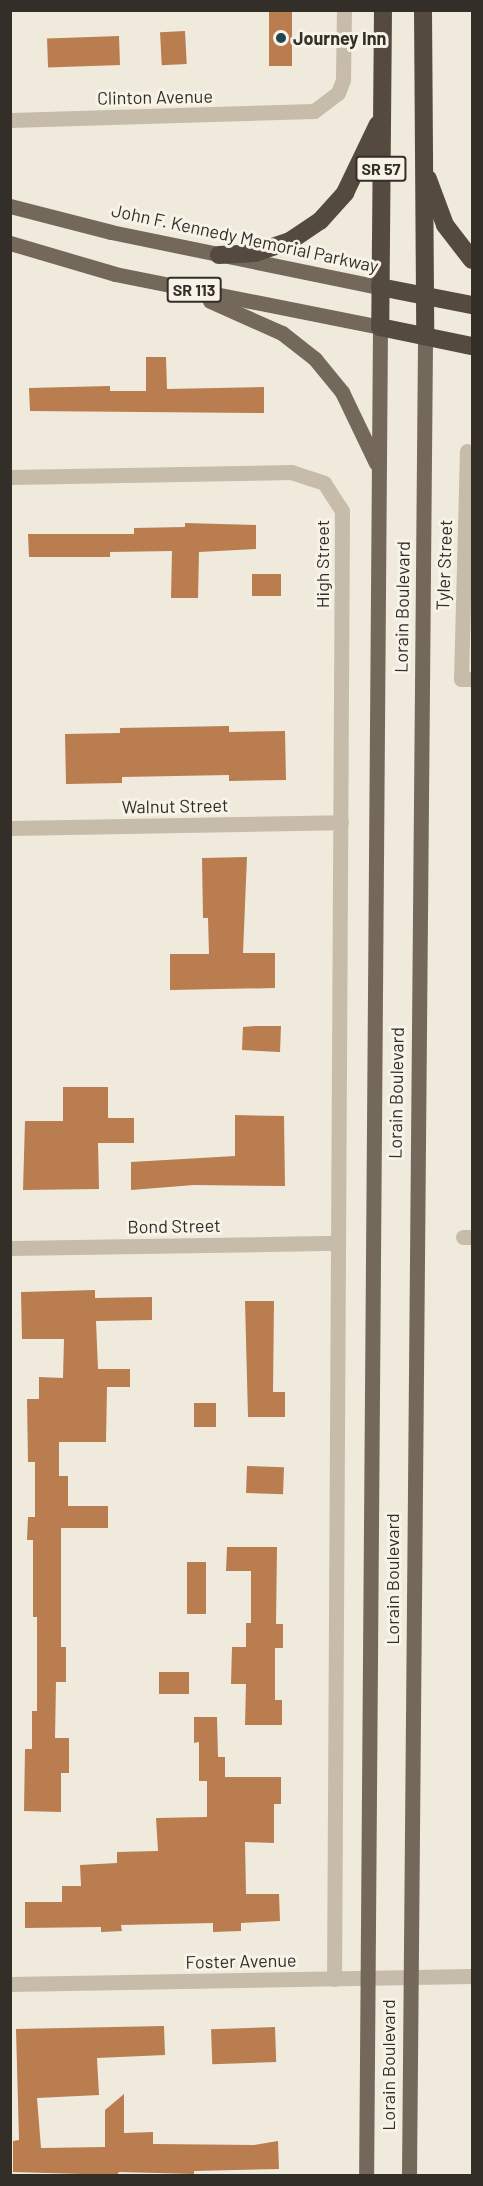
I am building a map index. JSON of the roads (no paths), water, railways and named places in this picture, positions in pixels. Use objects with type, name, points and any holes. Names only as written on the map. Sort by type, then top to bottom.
[{"type":"highway","name":"Lorain Boulevard","points":[[380,327],[382,10]]},
{"type":"highway","name":"Lorain Boulevard","points":[[423,10],[424,336]]},
{"type":"highway","points":[[219,255],[255,252],[290,241],[320,220],[345,193],[381,117]]},
{"type":"highway","name":"SR 57","points":[[423,148],[430,188],[445,225],[472,260]]},
{"type":"highway","name":"John F. Kennedy Memorial Parkway","points":[[380,287],[472,305]]},
{"type":"highway","points":[[380,327],[472,346]]},
{"type":"main road","name":"John F. Kennedy Memorial Parkway","points":[[10,206],[219,255],[380,287]]},
{"type":"main road","name":"SR 113","points":[[10,243],[173,286],[380,327]]},
{"type":"main road","points":[[173,286],[282,333],[315,359],[342,392],[379,470]]},
{"type":"main road","name":"Lorain Boulevard","points":[[366,2175],[380,327]]},
{"type":"main road","name":"Lorain Boulevard","points":[[409,2175],[424,336]]},
{"type":"street","name":"Clinton Avenue","points":[[10,120],[300,114],[328,105],[338,93],[343,80],[344,10]]},
{"type":"street","name":"Tyler Street","points":[[467,451],[467,679]]},
{"type":"street","name":"High Street","points":[[10,477],[291,472],[324,483],[342,511],[341,822]]},
{"type":"street","name":"Walnut Street","points":[[10,828],[341,822]]},
{"type":"street","points":[[334,1979],[341,822]]},
{"type":"street","name":"Bond Street","points":[[10,1248],[338,1243]]},
{"type":"street","name":"Foster Avenue","points":[[10,1984],[472,1976]]},
{"type":"place","name":"Journey Inn","points":[[281,38]]}]
